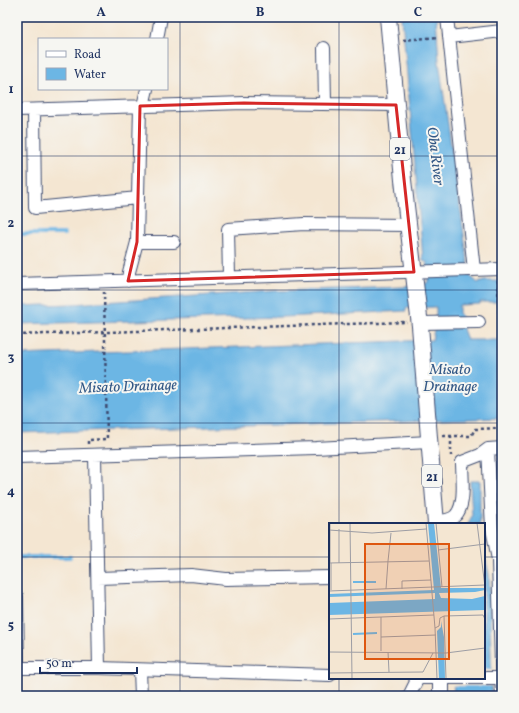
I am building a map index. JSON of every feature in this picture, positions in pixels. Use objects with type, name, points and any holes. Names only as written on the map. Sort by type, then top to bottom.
[{"type":"main road","name":"21","points":[[388,17],[409,225],[418,275],[435,523]]},
{"type":"main road","points":[[441,696],[445,679]]},
{"type":"street","points":[[157,38],[161,17]]},
{"type":"street","points":[[447,17],[447,37],[472,270]]},
{"type":"street","points":[[447,37],[502,30]]},
{"type":"street","points":[[324,48],[325,103]]},
{"type":"street","points":[[128,281],[137,242],[142,106],[147,90]]},
{"type":"street","points":[[17,110],[244,103],[396,105]]},
{"type":"street","points":[[34,110],[35,208],[138,198]]},
{"type":"street","points":[[229,277],[228,229],[304,224],[409,225]]},
{"type":"street","points":[[137,242],[174,242]]},
{"type":"street","points":[[17,284],[229,277],[418,275],[500,269]]},
{"type":"street","points":[[422,321],[478,322]]},
{"type":"street","points":[[17,458],[95,454],[316,448],[428,435]]},
{"type":"street","points":[[435,523],[456,516],[460,508],[462,498],[462,462],[488,449],[502,448]]},
{"type":"street","points":[[488,449],[492,528],[498,560],[499,678],[502,696]]},
{"type":"street","points":[[95,454],[99,668]]},
{"type":"street","points":[[98,578],[191,575],[226,579],[329,577]]},
{"type":"street","points":[[17,596],[17,668],[99,668],[329,675]]},
{"type":"street","points":[[140,670],[141,696]]},
{"type":"street","points":[[485,678],[499,678]]},
{"type":"street","points":[[409,696],[418,679]]},
{"type":"path","points":[[401,41],[447,37]]},
{"type":"path","points":[[500,269],[499,328],[502,420]]},
{"type":"path","points":[[88,440],[107,439],[104,289]]},
{"type":"path","points":[[17,335],[422,321]]},
{"type":"path","points":[[428,435],[471,436],[475,429],[502,428]]},
{"type":"path","points":[[451,436],[452,462]]},
{"type":"highlighted area","points":[[244,103],[396,105],[414,272],[128,281],[137,242],[140,106]]},
{"type":"water","name":"Misato Drainage","points":[[402,17],[436,17],[439,62],[470,276],[478,283],[484,281],[502,281],[502,302],[480,302],[480,304],[459,305],[459,313],[462,317],[463,329],[467,340],[502,340],[502,418],[17,433],[17,355],[432,340],[436,307],[406,308],[406,311],[283,317],[17,324],[17,306],[72,304],[274,291],[404,287],[425,284],[428,282],[427,263],[423,260]]},
{"type":"water","points":[[470,481],[480,481],[480,523],[468,523],[472,516]]},
{"type":"water","points":[[485,557],[489,575],[492,696],[454,696],[453,679],[485,679]]},
{"type":"pier","points":[[485,669],[493,669],[493,686],[452,686],[451,679],[485,679]]},
{"type":"waterway","points":[[17,234],[64,234]]},
{"type":"waterway","points":[[17,557],[70,557]]},
{"type":"water label","name":"Oba River","points":[[436,156]]}]
